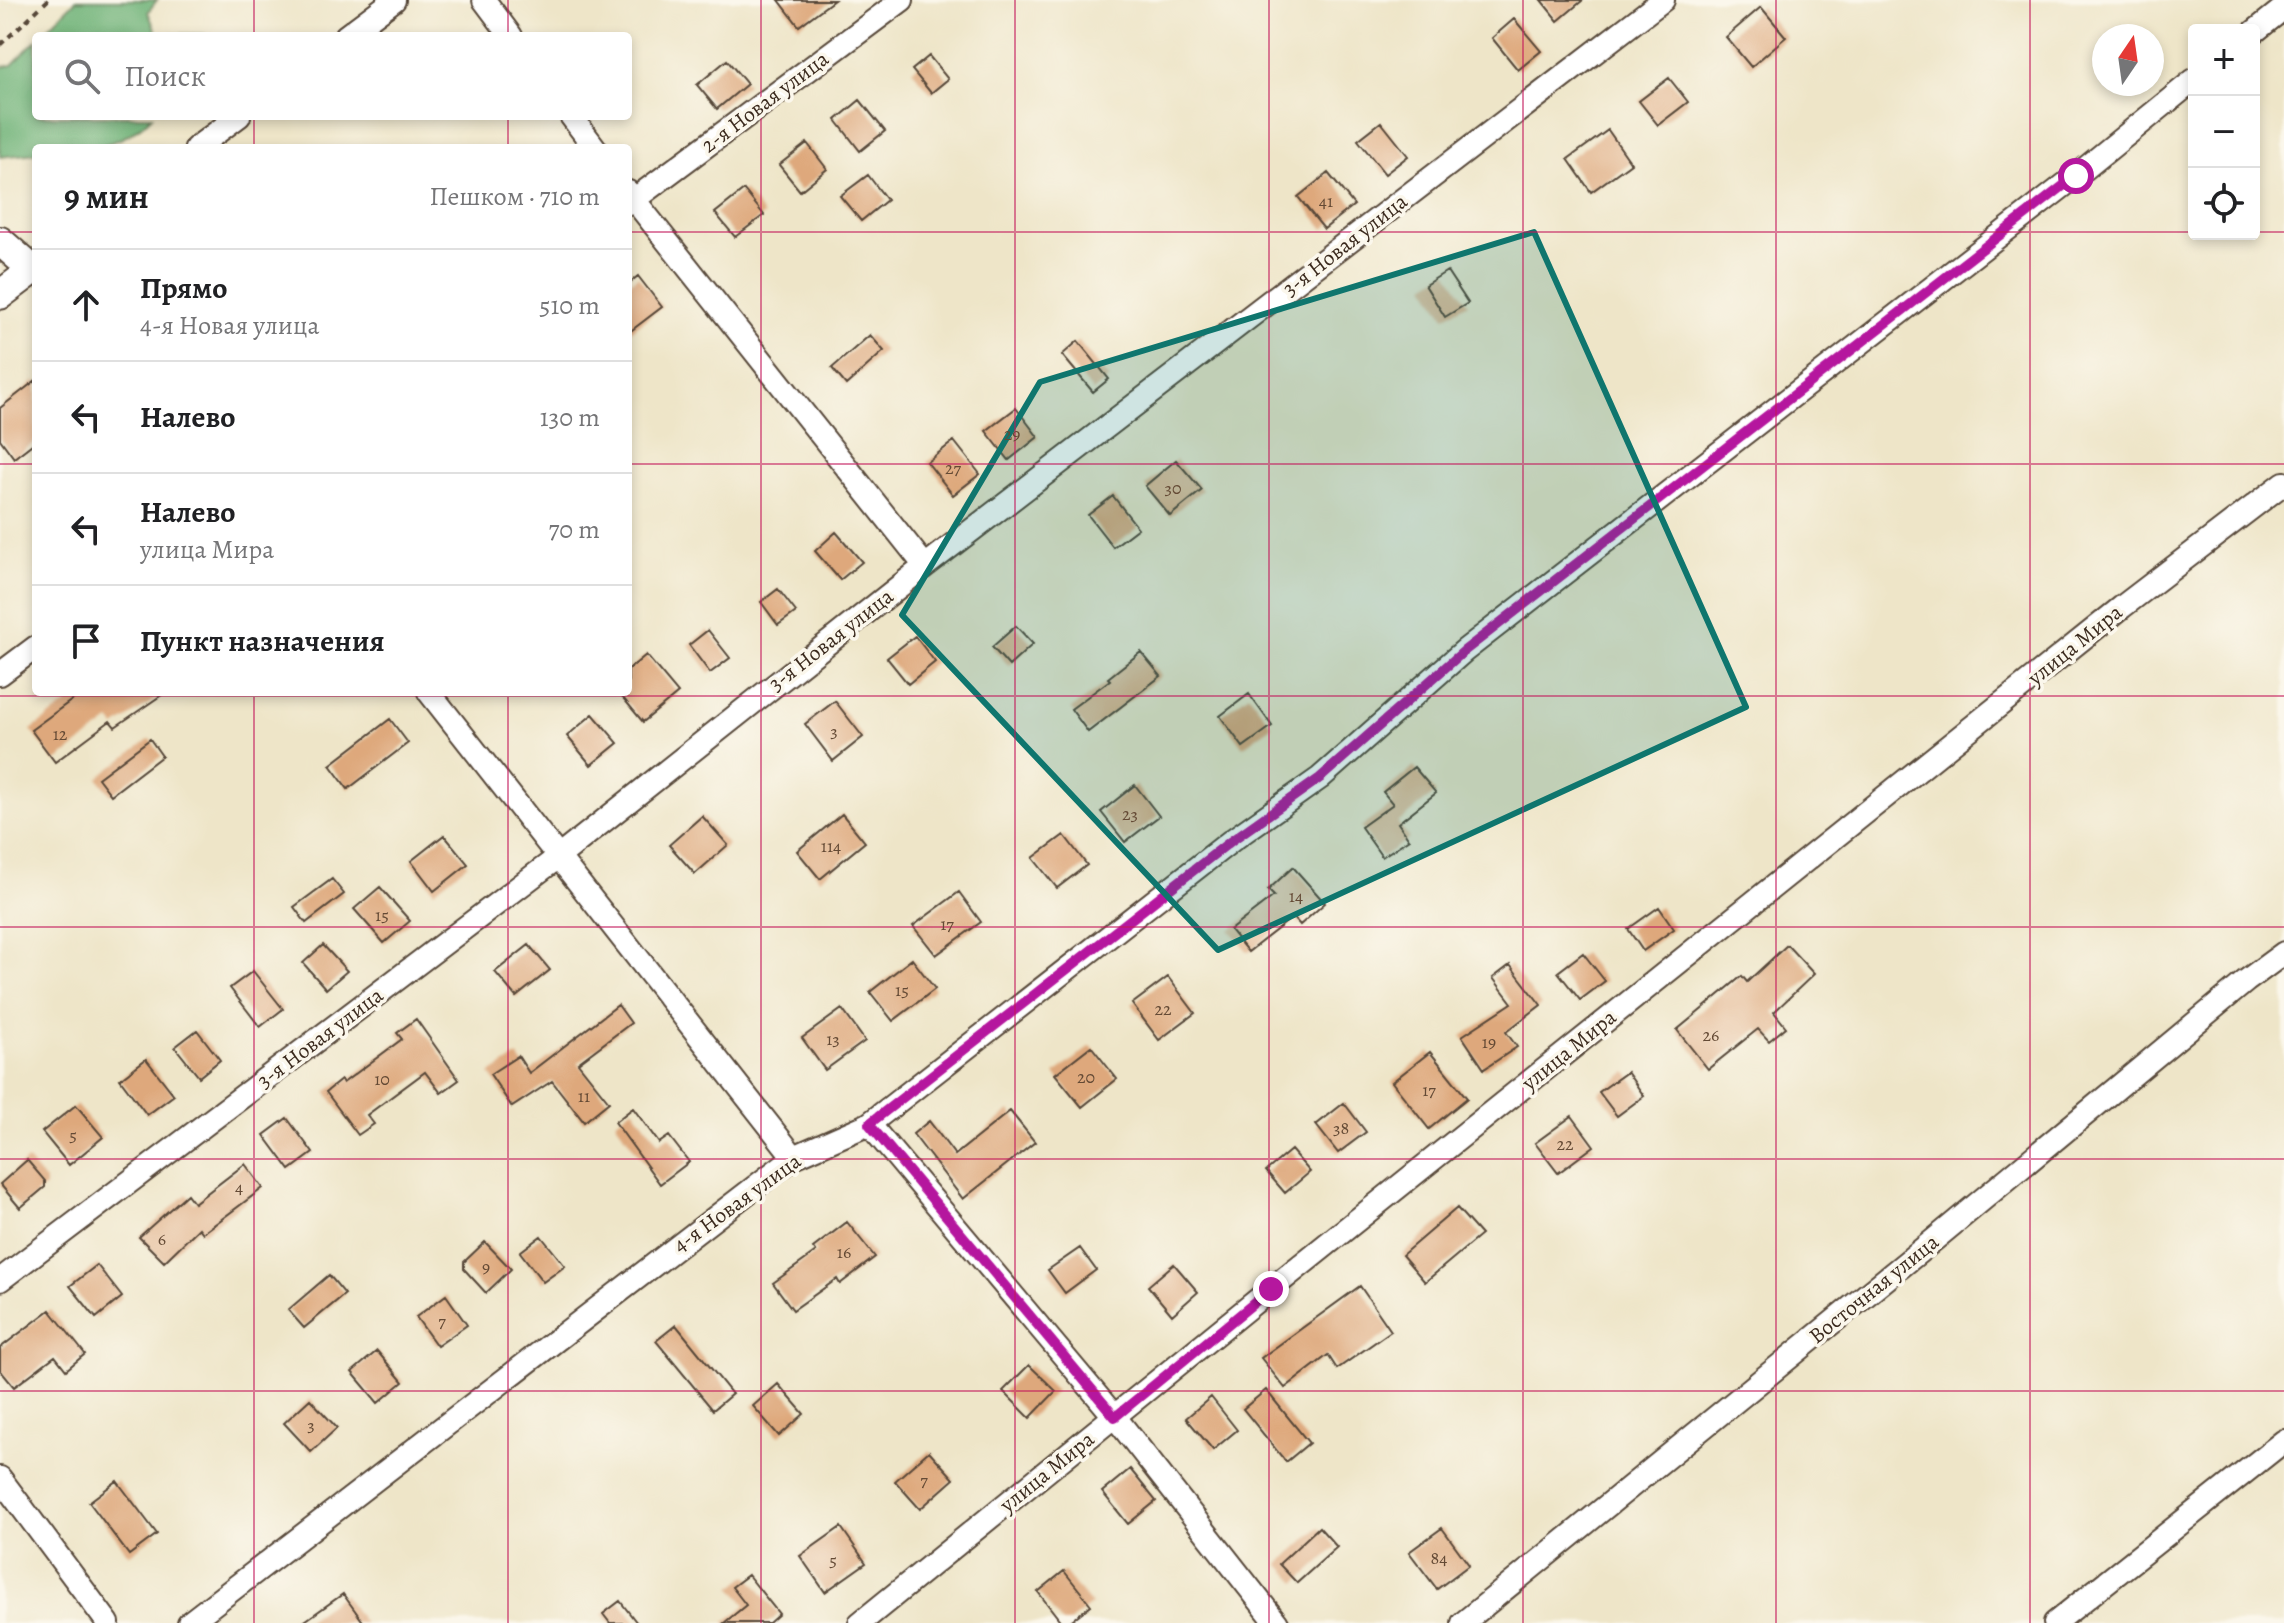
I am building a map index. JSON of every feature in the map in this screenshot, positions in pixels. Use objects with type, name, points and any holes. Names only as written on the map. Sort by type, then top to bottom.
[{"type":"street","points":[[351,32],[394,0]]},
{"type":"street","points":[[484,0],[508,32]]},
{"type":"street","name":"2-я Новая улица","points":[[632,198],[902,0]]},
{"type":"street","name":"3-я Новая улица","points":[[0,1280],[557,858],[925,566],[1663,0]]},
{"type":"street","points":[[2260,27],[2284,8]]},
{"type":"street","name":"4-я Новая улица","points":[[189,1623],[794,1157],[869,1124],[1218,851],[1320,778],[1464,651],[2076,176],[2188,85]]},
{"type":"street","points":[[201,144],[234,120]]},
{"type":"street","points":[[574,120],[592,144]]},
{"type":"street","points":[[632,201],[925,566]]},
{"type":"street","points":[[0,241],[32,267]]},
{"type":"street","points":[[0,295],[32,271]]},
{"type":"street","name":"улица Мира","points":[[860,1623],[2122,607],[2284,483]]},
{"type":"street","points":[[0,674],[32,650]]},
{"type":"street","points":[[432,696],[794,1157]]},
{"type":"street","name":"Восточная улица","points":[[1463,1623],[2284,953]]},
{"type":"street","points":[[869,1124],[1115,1417],[1277,1623]]},
{"type":"street","points":[[2055,1623],[2284,1441]]},
{"type":"street","points":[[0,1478],[108,1623]]},
{"type":"path","points":[[0,45],[48,0]]},
{"type":"highlighted area","points":[[1534,232],[1746,707],[1218,950],[902,615],[1040,382]]},
{"type":"green space","points":[[76,0],[157,0],[148,12],[156,32],[44,32]]},
{"type":"green space","points":[[32,44],[32,120],[148,120],[126,136],[105,144],[32,144],[32,153],[0,157],[0,67],[12,65]]},
{"type":"building","points":[[779,0],[834,0],[799,26]]},
{"type":"building","points":[[1541,0],[1583,0],[1558,21]]},
{"type":"building","points":[[1761,7],[1786,37],[1751,67],[1726,37]]},
{"type":"building","points":[[1514,19],[1541,51],[1518,70],[1492,38]]},
{"type":"building","points":[[929,56],[948,79],[931,93],[912,70]]},
{"type":"building","points":[[727,60],[747,84],[717,109],[697,85]]},
{"type":"building","points":[[1669,78],[1688,102],[1658,125],[1639,101]]},
{"type":"building","points":[[860,100],[885,131],[860,151],[836,120]]},
{"type":"building","points":[[1381,122],[1408,156],[1385,174],[1358,140]]},
{"type":"building","points":[[1608,130],[1631,163],[1591,192],[1568,159]]},
{"type":"building","points":[[807,143],[827,169],[800,191],[779,165]]},
{"type":"building","points":[[1328,173],[1354,205],[1324,229],[1298,197]]},
{"type":"building","points":[[868,175],[887,200],[861,221],[840,196]]},
{"type":"building","points":[[744,190],[764,215],[735,237],[715,213]]},
{"type":"building","points":[[1447,271],[1468,303],[1445,317],[1425,285]]},
{"type":"building","points":[[638,276],[662,307],[632,330],[632,281]]},
{"type":"building","points":[[870,335],[884,351],[846,385],[832,368]]},
{"type":"building","points":[[1078,341],[1109,379],[1093,392],[1062,355]]},
{"type":"building","points":[[32,383],[32,444],[14,458],[0,439],[0,408]]},
{"type":"building","points":[[1016,408],[1038,437],[1009,460],[986,431]]},
{"type":"building","points":[[954,441],[980,474],[953,495],[927,462]]},
{"type":"building","points":[[1176,460],[1202,490],[1170,516],[1145,486]]},
{"type":"building","points":[[1113,496],[1138,528],[1113,547],[1088,515]]},
{"type":"building","points":[[836,532],[862,562],[840,580],[815,551]]},
{"type":"building","points":[[778,589],[796,612],[778,625],[761,602]]},
{"type":"building","points":[[1016,626],[1033,644],[1009,666],[992,647]]},
{"type":"building","points":[[708,630],[730,658],[710,673],[689,645]]},
{"type":"building","points":[[915,636],[935,662],[908,684],[887,658]]},
{"type":"building","points":[[1141,652],[1161,676],[1088,732],[1071,709]]},
{"type":"building","points":[[646,655],[678,693],[643,722],[621,696],[632,696],[632,667]]},
{"type":"building","points":[[1249,694],[1272,726],[1243,747],[1220,716]]},
{"type":"building","points":[[78,696],[160,696],[115,727],[110,721],[55,762],[31,730]]},
{"type":"building","points":[[835,701],[863,737],[833,761],[805,724]]},
{"type":"building","points":[[593,714],[618,743],[591,765],[567,736]]},
{"type":"building","points":[[390,719],[408,743],[348,789],[330,765]]},
{"type":"building","points":[[150,739],[162,756],[111,795],[98,778]]},
{"type":"building","points":[[1414,767],[1436,793],[1398,823],[1409,839],[1382,857],[1361,827],[1393,804],[1383,792]]},
{"type":"building","points":[[1135,785],[1159,816],[1125,842],[1101,812]]},
{"type":"building","points":[[842,814],[865,842],[820,879],[797,851]]},
{"type":"building","points":[[702,816],[728,845],[695,874],[669,845]]},
{"type":"building","points":[[444,835],[468,864],[434,891],[411,861]]},
{"type":"building","points":[[1064,835],[1087,865],[1057,888],[1033,858]]},
{"type":"building","points":[[1293,867],[1325,903],[1300,925],[1293,917],[1248,952],[1230,930],[1274,896],[1268,890]]},
{"type":"building","points":[[332,879],[344,894],[306,923],[294,907]]},
{"type":"building","points":[[380,887],[410,921],[384,943],[354,909]]},
{"type":"building","points":[[959,892],[981,922],[936,955],[913,926]]},
{"type":"building","points":[[1659,907],[1674,929],[1643,951],[1628,929]]},
{"type":"building","points":[[323,945],[347,971],[326,989],[303,963]]},
{"type":"building","points":[[529,945],[550,970],[516,997],[495,972]]},
{"type":"building","points":[[1787,945],[1814,974],[1774,1012],[1786,1027],[1769,1041],[1758,1029],[1708,1069],[1677,1030],[1742,976],[1747,982]]},
{"type":"building","points":[[1583,953],[1605,981],[1580,1000],[1558,972]]},
{"type":"building","points":[[912,959],[935,989],[893,1021],[870,992]]},
{"type":"building","points":[[1510,965],[1541,1005],[1506,1032],[1517,1047],[1484,1069],[1462,1036],[1512,1003],[1493,978]]},
{"type":"building","points":[[253,971],[283,1009],[260,1027],[230,988]]},
{"type":"building","points":[[1168,977],[1195,1013],[1159,1040],[1132,1004]]},
{"type":"building","points":[[618,1005],[631,1023],[578,1063],[609,1102],[584,1122],[552,1081],[512,1107],[490,1074],[518,1056],[529,1073]]},
{"type":"building","points":[[842,1009],[865,1041],[825,1070],[802,1038]]},
{"type":"building","points":[[416,1019],[459,1080],[441,1093],[425,1072],[367,1115],[374,1124],[358,1135],[326,1092],[402,1039],[397,1033]]},
{"type":"building","points":[[197,1030],[220,1060],[199,1077],[175,1047]]},
{"type":"building","points":[[1091,1046],[1117,1079],[1082,1107],[1055,1074]]},
{"type":"building","points":[[1430,1052],[1467,1098],[1429,1129],[1392,1082]]},
{"type":"building","points":[[146,1059],[174,1095],[147,1115],[120,1079]]},
{"type":"building","points":[[1627,1072],[1644,1096],[1617,1116],[1599,1092]]},
{"type":"building","points":[[1344,1103],[1366,1132],[1338,1153],[1316,1125]]},
{"type":"building","points":[[76,1105],[103,1137],[69,1165],[42,1132]]},
{"type":"building","points":[[633,1108],[659,1143],[669,1136],[689,1162],[660,1184],[615,1122]]},
{"type":"building","points":[[1010,1111],[1035,1142],[963,1199],[913,1134],[929,1121],[955,1155]]},
{"type":"building","points":[[1572,1116],[1594,1146],[1558,1173],[1535,1143]]},
{"type":"building","points":[[287,1118],[313,1153],[290,1170],[264,1135]]},
{"type":"building","points":[[1291,1150],[1310,1172],[1285,1193],[1266,1171]]},
{"type":"building","points":[[27,1160],[45,1181],[45,1187],[20,1208],[0,1184]]},
{"type":"building","points":[[245,1164],[263,1188],[203,1233],[199,1228],[164,1262],[139,1237],[187,1194],[194,1203]]},
{"type":"building","points":[[1457,1208],[1481,1235],[1425,1282],[1402,1255]]},
{"type":"building","points":[[847,1222],[875,1257],[840,1284],[837,1279],[793,1310],[773,1283],[816,1252],[813,1248]]},
{"type":"building","points":[[541,1236],[565,1266],[543,1282],[520,1252]]},
{"type":"building","points":[[485,1242],[511,1269],[486,1293],[464,1269],[464,1262]]},
{"type":"building","points":[[1080,1248],[1096,1270],[1065,1293],[1048,1270]]},
{"type":"building","points":[[1174,1264],[1198,1292],[1172,1315],[1148,1286]]},
{"type":"building","points":[[97,1265],[122,1297],[96,1318],[70,1286]]},
{"type":"building","points":[[329,1275],[345,1294],[304,1328],[288,1310]]},
{"type":"building","points":[[1360,1286],[1391,1331],[1337,1369],[1328,1355],[1285,1388],[1261,1358]]},
{"type":"building","points":[[446,1295],[467,1325],[437,1346],[416,1317]]},
{"type":"building","points":[[50,1310],[85,1354],[66,1370],[55,1356],[14,1387],[0,1370],[0,1348]]},
{"type":"building","points":[[676,1325],[732,1394],[713,1410],[656,1341]]},
{"type":"building","points":[[377,1351],[403,1382],[378,1403],[352,1372]]},
{"type":"building","points":[[1029,1365],[1056,1391],[1030,1418],[1003,1391]]},
{"type":"building","points":[[778,1384],[804,1414],[779,1436],[753,1406]]},
{"type":"building","points":[[1266,1390],[1309,1443],[1286,1462],[1243,1409]]},
{"type":"building","points":[[1211,1397],[1237,1430],[1213,1450],[1186,1418]]},
{"type":"building","points":[[310,1399],[337,1428],[311,1452],[284,1423]]},
{"type":"building","points":[[929,1451],[954,1479],[920,1509],[895,1481]]},
{"type":"building","points":[[1130,1469],[1156,1501],[1128,1524],[1102,1492]]},
{"type":"building","points":[[117,1481],[157,1534],[129,1555],[89,1502]]},
{"type":"building","points":[[841,1527],[866,1563],[825,1592],[800,1556]]},
{"type":"building","points":[[1319,1527],[1337,1547],[1297,1583],[1279,1564]]},
{"type":"building","points":[[1442,1528],[1469,1565],[1437,1589],[1409,1552]]},
{"type":"building","points":[[1064,1571],[1091,1605],[1068,1623],[1062,1623],[1038,1592]]},
{"type":"building","points":[[748,1575],[779,1614],[769,1623],[724,1623],[746,1605],[732,1587]]},
{"type":"building","points":[[343,1594],[364,1623],[302,1623]]},
{"type":"building","points":[[620,1601],[637,1623],[610,1623],[603,1614]]},
{"type":"route","points":[[1271,1289],[1115,1417],[869,1124],[1231,841],[1320,778],[1464,651],[2076,176]]}]
